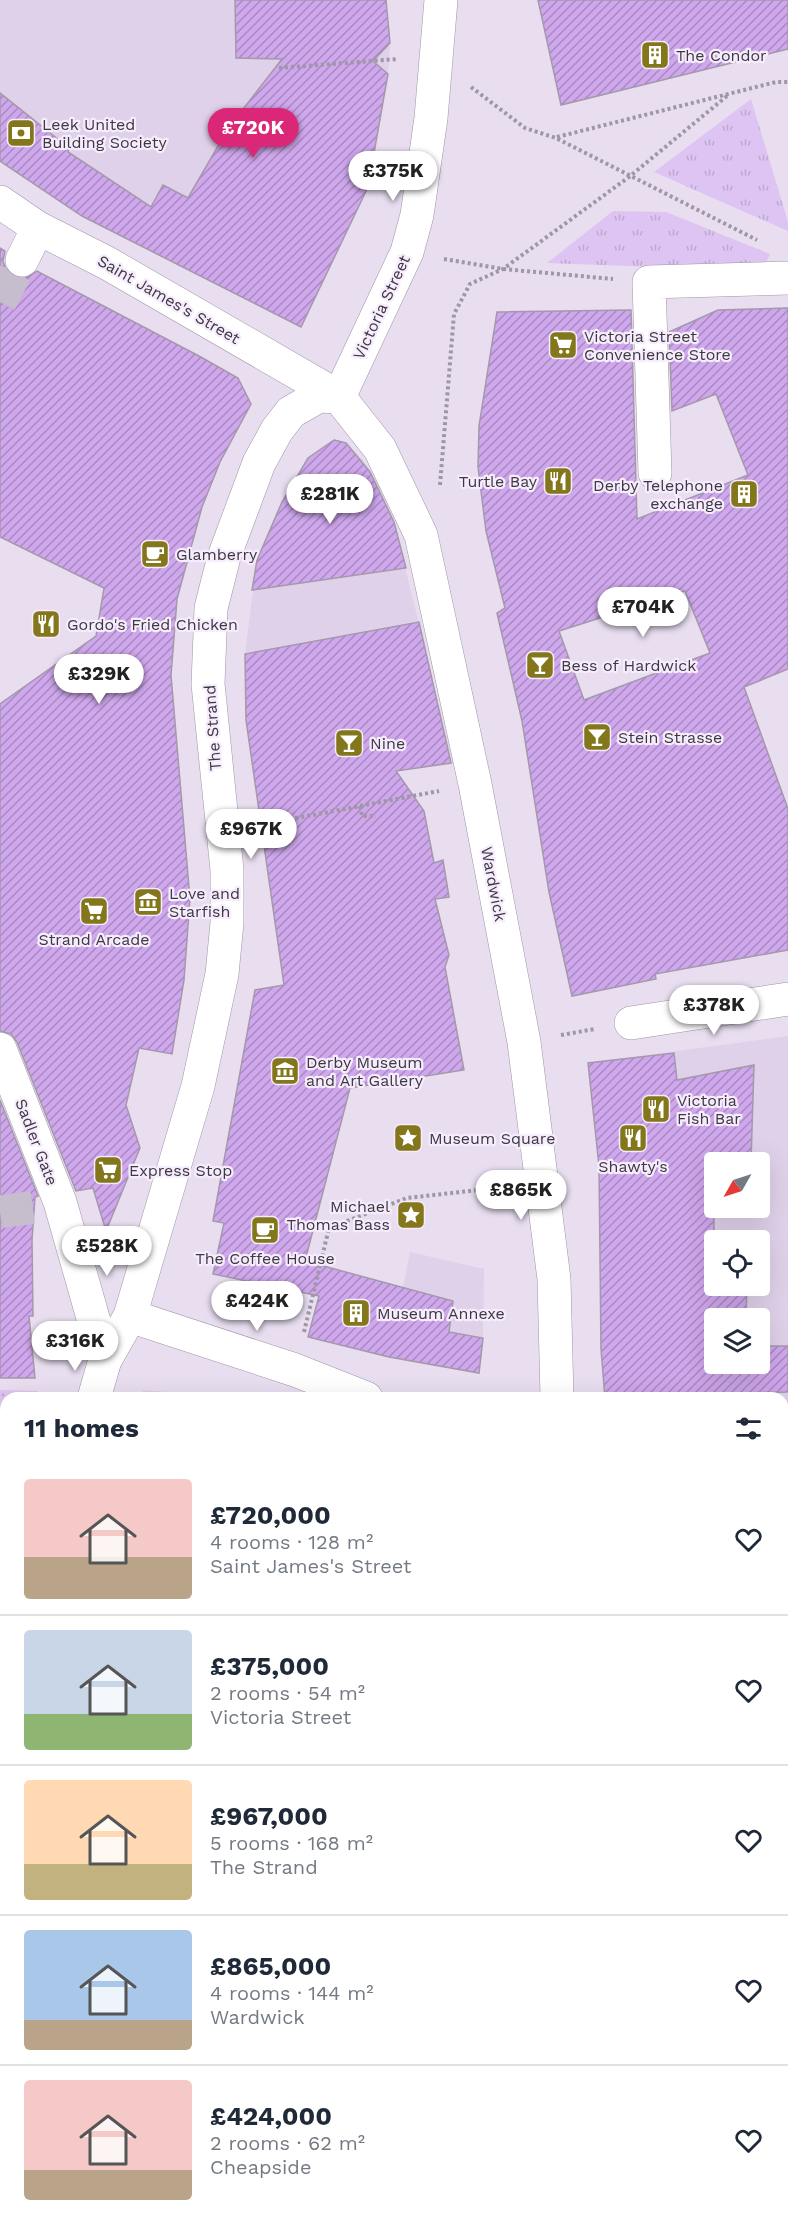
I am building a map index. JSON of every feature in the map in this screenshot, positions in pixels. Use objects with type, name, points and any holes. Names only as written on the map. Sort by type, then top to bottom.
[{"type":"street","name":"Victoria Street","points":[[339,397],[407,252],[417,215],[441,0]]},
{"type":"street","name":"Saint James's Street","points":[[0,202],[38,228],[107,263],[339,397]]},
{"type":"street","points":[[22,260],[38,228]]},
{"type":"street","points":[[655,473],[649,282],[788,278]]},
{"type":"street","name":"The Strand","points":[[96,1392],[105,1360],[130,1316],[198,1086],[222,974],[227,923],[227,870],[208,686],[211,608],[224,557],[259,463],[277,430],[291,412],[319,396],[339,397]]},
{"type":"street","name":"Wardwick","points":[[339,397],[380,449],[421,535],[475,784],[524,1042],[554,1279],[557,1392]]},
{"type":"street","points":[[631,1023],[788,999]]},
{"type":"street","name":"Sadler Gate","points":[[0,1049],[105,1360]]},
{"type":"street","points":[[130,1316],[295,1370],[351,1392]]},
{"type":"path","points":[[279,68],[388,58],[436,60],[525,128],[556,138],[629,177],[767,244]]},
{"type":"path","points":[[556,138],[776,82],[788,82]]},
{"type":"path","points":[[440,493],[453,314],[471,284],[503,269],[629,177],[727,96]]},
{"type":"path","points":[[407,252],[503,269],[649,282]]},
{"type":"path","points":[[260,825],[407,797]]},
{"type":"path","points":[[360,806],[362,816],[376,816]]},
{"type":"path","points":[[524,1042],[631,1023]]},
{"type":"path","points":[[295,1370],[329,1228],[407,1198],[542,1182]]},
{"type":"shaded area","points":[[0,0],[386,0],[390,43],[388,74],[366,191],[301,327],[82,216],[0,160]]},
{"type":"shaded area","points":[[334,440],[346,443],[363,460],[381,489],[394,522],[453,763],[256,791],[246,720],[245,654],[257,560],[282,502],[308,458]]},
{"type":"shaded area","points":[[788,1036],[788,1392],[605,1392],[599,1166],[588,1063]]},
{"type":"shaded area","points":[[410,1252],[484,1269],[483,1338],[479,1373],[389,1357]]},
{"type":"shaded area","points":[[143,1390],[167,1392],[142,1392]]},
{"type":"green space","points":[[751,99],[788,222],[788,231],[654,172]]},
{"type":"green space","points":[[613,211],[666,212],[770,254],[762,271],[547,263]]},
{"type":"green space","points":[[0,1390],[38,1391],[38,1392],[0,1392]]},
{"type":"building","points":[[235,0],[386,0],[390,43],[373,61],[388,74],[368,187],[301,327],[82,216],[0,161],[0,93],[69,148],[68,152],[151,207],[163,185],[188,198],[229,127],[282,59],[236,58]]},
{"type":"building","name":"The Condor","points":[[538,0],[788,0],[788,49],[561,105]]},
{"type":"building","points":[[0,248],[5,251],[3,261],[6,270],[13,276],[24,279],[37,271],[199,356],[238,378],[251,404],[220,462],[202,507],[177,599],[171,675],[190,899],[184,980],[172,1054],[139,1048],[126,1105],[140,1148],[106,1231],[93,1188],[76,1191],[17,1042],[11,1034],[0,1031],[0,704],[96,636],[104,588],[0,537]]},
{"type":"building","points":[[788,308],[788,669],[744,687],[788,809],[788,950],[655,974],[656,979],[572,996],[549,892],[522,721],[497,613],[505,608],[486,531],[478,467],[479,426],[497,312],[631,310],[637,519],[748,475],[716,394],[672,411],[669,332],[718,310]],"holes":[[[685,591],[710,653],[584,700],[559,631]]]},
{"type":"building","points":[[334,440],[346,443],[370,472],[394,522],[406,568],[252,590],[257,560],[282,502],[308,458]]},
{"type":"building","points":[[419,622],[451,763],[396,771],[424,811],[434,863],[443,860],[449,897],[435,899],[449,955],[445,967],[464,1070],[350,1088],[305,1261],[453,1301],[449,1332],[483,1338],[479,1373],[389,1357],[308,1337],[319,1296],[213,1274],[224,1223],[213,1221],[255,990],[284,985],[246,720],[245,654]]},
{"type":"building","points":[[674,1053],[677,1080],[754,1065],[751,1152],[704,1152],[704,1218],[714,1218],[714,1230],[704,1230],[704,1296],[747,1296],[746,1308],[704,1308],[704,1374],[770,1374],[770,1346],[788,1346],[788,1392],[605,1392],[601,1349],[599,1166],[588,1063]]},
{"type":"building","points":[[0,1100],[38,1196],[35,1197],[32,1240],[33,1316],[29,1316],[35,1378],[0,1378]]},
{"type":"tunnel","points":[[0,302],[22,260]]},
{"type":"tunnel","points":[[0,1212],[36,1207]]},
{"type":"place","name":"The Condor","points":[[655,55]]},
{"type":"place","name":"Leek United Building Society","points":[[21,133]]},
{"type":"place","name":"Victoria Street Convenience Store","points":[[563,345]]},
{"type":"place","name":"Turtle Bay","points":[[558,481]]},
{"type":"place","name":"Derby Telephone exchange","points":[[744,494]]},
{"type":"place","name":"Glamberry","points":[[155,554]]},
{"type":"place","name":"Gordo's Fried Chicken","points":[[46,624]]},
{"type":"place","name":"Bess of Hardwick","points":[[540,665]]},
{"type":"place","name":"Stein Strasse","points":[[597,737]]},
{"type":"place","name":"Nine","points":[[349,743]]},
{"type":"place","name":"Love and Starfish","points":[[148,902]]},
{"type":"place","name":"Strand Arcade","points":[[94,911]]},
{"type":"place","name":"Derby Museum and Art Gallery","points":[[285,1071]]},
{"type":"place","name":"Victoria Fish Bar","points":[[656,1109]]},
{"type":"place","name":"Museum Square","points":[[408,1138]]},
{"type":"place","name":"Shawty's","points":[[633,1138]]},
{"type":"place","name":"Express Stop","points":[[108,1170]]},
{"type":"place","name":"Michael Thomas Bass","points":[[411,1215]]},
{"type":"place","name":"The Coffee House","points":[[265,1230]]},
{"type":"place","name":"Museum Annexe","points":[[356,1313]]}]
